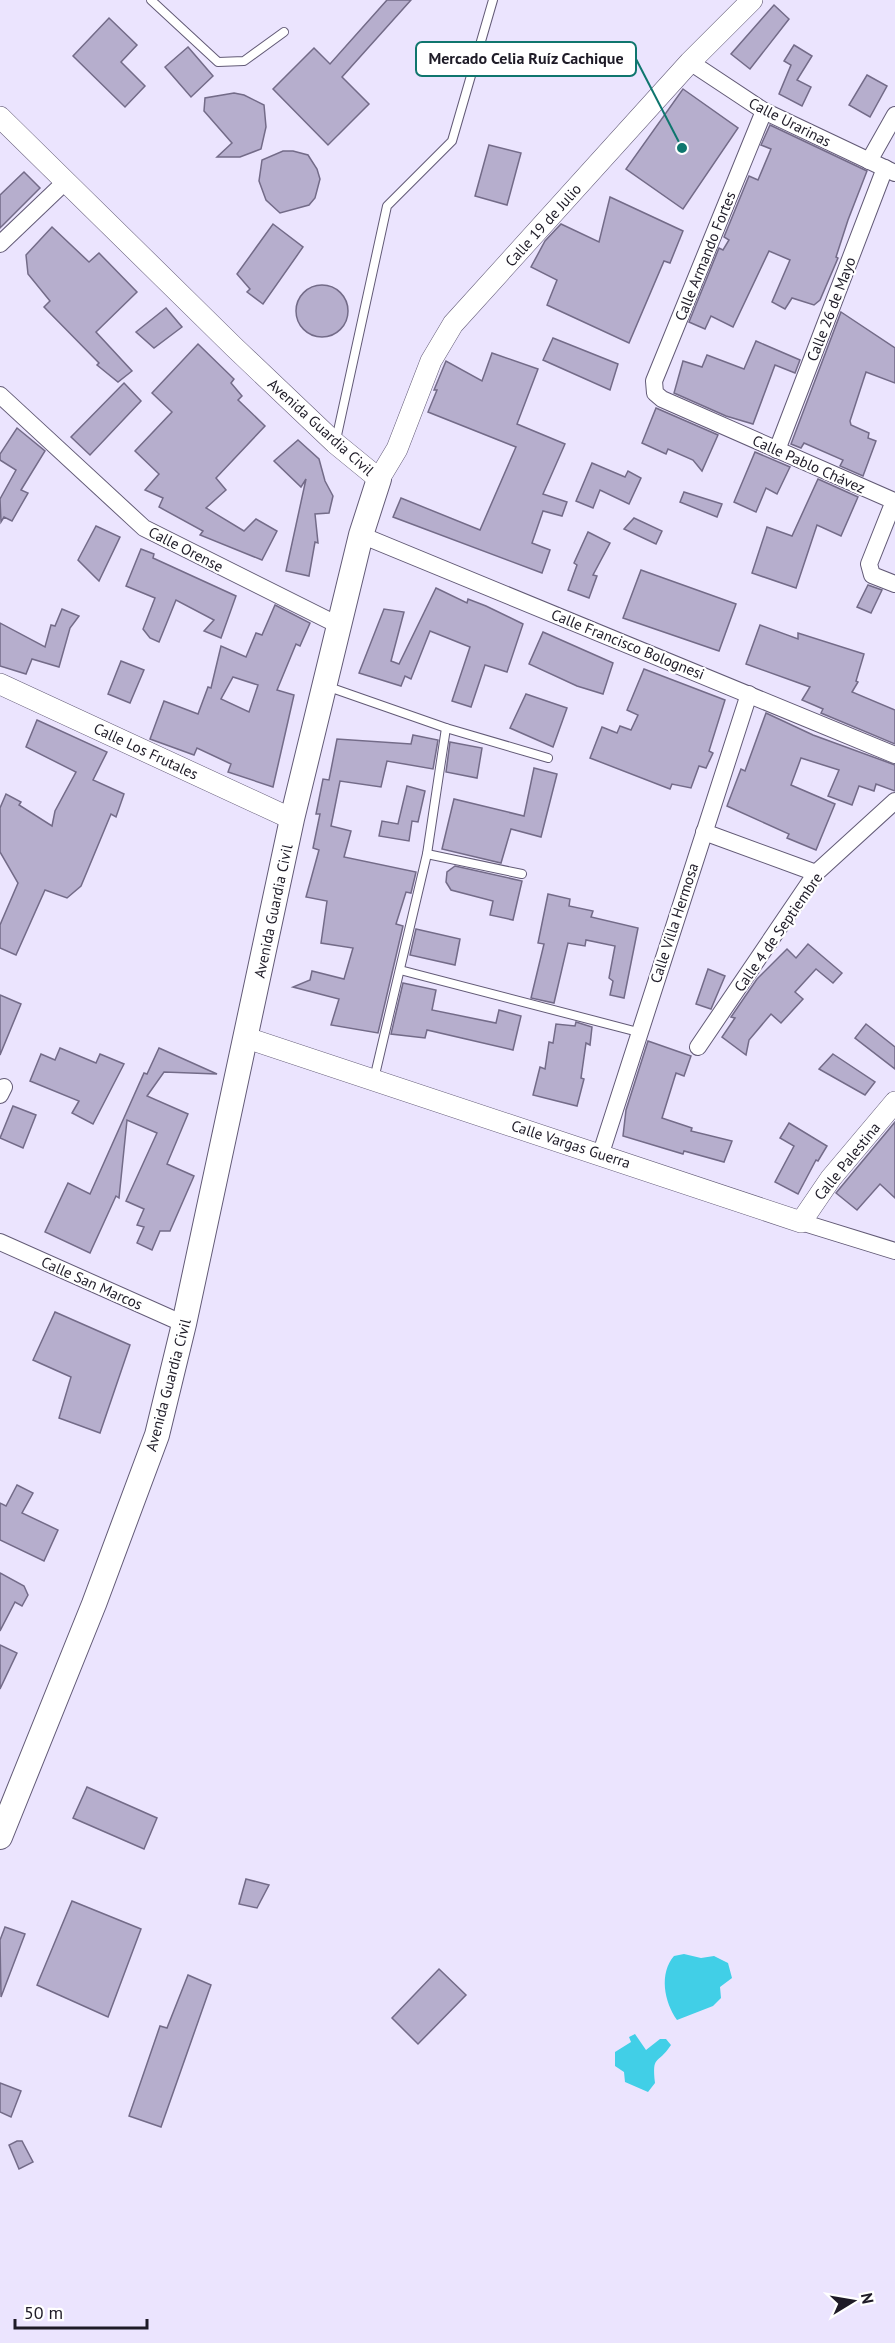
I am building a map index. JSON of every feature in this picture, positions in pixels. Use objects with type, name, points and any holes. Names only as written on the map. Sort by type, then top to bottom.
[{"type":"main road","name":"Avenida Guardia Civil","points":[[0,1837],[94,1604],[157,1435],[184,1324],[239,1063],[247,1038],[292,819],[361,535],[379,479]]},
{"type":"street","name":"Calle 19 de Julio","points":[[379,479],[397,449],[431,361],[453,324],[690,62],[752,0]]},
{"type":"street","name":"Calle Urarinas","points":[[690,62],[764,111],[890,171]]},
{"type":"street","name":"Calle Armando Fortes","points":[[662,399],[655,393],[654,381],[764,111]]},
{"type":"street","points":[[869,161],[895,115]]},
{"type":"street","name":"Avenida Guardia Civil","points":[[0,117],[335,443],[379,479]]},
{"type":"street","name":"Calle 26 de Mayo","points":[[777,450],[890,171]]},
{"type":"street","points":[[0,244],[65,182]]},
{"type":"street","name":"Calle Orense","points":[[0,396],[144,528],[338,625]]},
{"type":"street","name":"Calle Pablo Chávez","points":[[662,399],[895,500],[869,564],[872,575],[895,584]]},
{"type":"street","name":"Calle Francisco Bolognesi","points":[[361,535],[895,755]]},
{"type":"street","name":"Calle Los Frutales","points":[[0,684],[292,819]]},
{"type":"street","name":"Calle Villa Hermosa","points":[[601,1153],[638,1032],[749,694]]},
{"type":"street","name":"Calle 4 de Septiembre","points":[[698,1047],[816,873],[895,801]]},
{"type":"street","points":[[704,832],[816,873]]},
{"type":"street","name":"Calle Vargas Guerra","points":[[247,1038],[601,1153],[801,1222],[895,1251]]},
{"type":"street","name":"Calle Palestina","points":[[801,1222],[831,1178],[895,1102]]},
{"type":"street","name":"Calle San Marcos","points":[[0,1242],[184,1324]]},
{"type":"lane","points":[[151,0],[219,62],[244,61],[284,32]]},
{"type":"lane","points":[[335,443],[387,206],[452,141],[493,0]]},
{"type":"lane","points":[[325,686],[446,729],[548,758]]},
{"type":"lane","points":[[374,1079],[427,854],[446,729]]},
{"type":"lane","points":[[427,854],[522,874]]},
{"type":"lane","points":[[400,970],[638,1032]]},
{"type":"water","points":[[684,1954],[701,1958],[714,1956],[728,1963],[732,1978],[720,1987],[721,1998],[713,2006],[677,2020],[666,1996],[665,1979],[669,1963],[674,1956]]},
{"type":"water","points":[[635,2034],[646,2050],[660,2039],[666,2039],[671,2045],[655,2064],[655,2083],[648,2092],[625,2082],[624,2072],[615,2066],[615,2052],[631,2042],[629,2037]]},
{"type":"building","points":[[387,0],[411,0],[342,77],[369,104],[328,145],[273,89],[314,48],[330,64]]},
{"type":"building","points":[[774,5],[789,19],[750,69],[731,54]]},
{"type":"building","points":[[109,18],[137,45],[121,62],[145,86],[125,107],[73,56]]},
{"type":"building","points":[[794,45],[812,56],[797,80],[811,87],[802,106],[779,94],[791,65],[784,61]]},
{"type":"building","points":[[188,47],[213,76],[191,97],[165,67]]},
{"type":"building","points":[[867,75],[887,86],[870,117],[849,105]]},
{"type":"building","points":[[683,89],[738,128],[683,209],[626,169]]},
{"type":"building","points":[[234,93],[244,95],[264,105],[266,127],[261,149],[240,157],[217,157],[232,143],[204,111],[205,98]]},
{"type":"building","points":[[770,125],[867,171],[848,220],[836,257],[838,258],[820,300],[814,305],[792,298],[785,309],[772,302],[790,260],[769,251],[733,327],[711,316],[705,329],[689,322],[719,248],[723,250],[729,240],[724,237],[749,176],[758,180],[771,149],[761,145]]},
{"type":"building","points":[[489,145],[521,153],[507,205],[475,196]]},
{"type":"building","points":[[283,151],[308,155],[320,179],[315,198],[309,205],[280,213],[266,200],[259,181],[262,160]]},
{"type":"building","points":[[24,172],[40,188],[0,228],[0,195]]},
{"type":"building","points":[[610,197],[683,231],[670,263],[664,261],[629,343],[547,305],[557,280],[531,267],[545,241],[561,224],[599,242]]},
{"type":"building","points":[[273,224],[303,247],[263,304],[247,292],[250,289],[237,274]]},
{"type":"building","points":[[52,227],[89,262],[99,253],[137,292],[96,332],[132,371],[118,382],[97,365],[99,363],[44,307],[50,301],[28,274],[26,255]]},
{"type":"building","points":[[317,285],[327,285],[337,289],[344,296],[348,311],[344,326],[337,333],[327,337],[317,337],[307,333],[300,326],[296,316],[296,306],[300,296],[307,289]]},
{"type":"building","points":[[166,308],[182,327],[154,348],[136,332]]},
{"type":"building","points":[[841,312],[895,348],[895,383],[866,372],[850,421],[851,425],[869,433],[868,438],[876,441],[863,476],[840,466],[843,460],[804,443],[801,448],[791,444]]},
{"type":"building","points":[[553,338],[618,364],[610,390],[543,360]]},
{"type":"building","points":[[756,341],[800,360],[795,373],[775,365],[753,424],[726,416],[674,393],[683,361],[702,367],[707,355],[744,369]]},
{"type":"building","points":[[198,344],[234,379],[231,383],[242,396],[238,400],[265,426],[216,478],[226,490],[206,508],[244,531],[256,519],[277,531],[262,560],[200,535],[203,531],[159,507],[163,498],[145,490],[159,474],[135,451],[172,412],[152,393]]},
{"type":"building","points":[[492,353],[538,369],[517,424],[565,444],[543,494],[567,502],[562,516],[543,511],[532,543],[550,550],[542,573],[393,517],[401,498],[480,530],[516,447],[428,412],[446,361],[482,381]]},
{"type":"building","points":[[124,383],[141,401],[90,455],[71,437]]},
{"type":"building","points":[[656,408],[718,435],[702,471],[693,460],[668,449],[666,454],[642,443]]},
{"type":"building","points":[[17,428],[45,451],[21,490],[28,493],[12,521],[4,517],[1,522],[0,499],[16,470],[0,460],[0,454]]},
{"type":"building","points":[[298,440],[319,459],[325,481],[333,496],[329,513],[315,514],[318,543],[315,542],[309,576],[286,571],[306,479],[301,487],[274,461]]},
{"type":"building","points":[[755,452],[790,467],[777,494],[766,488],[756,512],[734,502]]},
{"type":"building","points":[[592,463],[625,477],[628,471],[641,478],[629,504],[600,490],[593,508],[576,501]]},
{"type":"building","points":[[818,479],[858,497],[841,536],[817,525],[796,588],[752,573],[767,527],[792,536]]},
{"type":"building","points":[[684,492],[722,504],[717,517],[680,502]]},
{"type":"building","points":[[634,518],[662,531],[656,544],[624,529]]},
{"type":"building","points":[[96,526],[120,537],[99,581],[78,560]]},
{"type":"building","points":[[588,532],[610,543],[593,575],[597,576],[589,598],[568,590],[577,565],[574,563]]},
{"type":"building","points":[[141,549],[154,554],[153,558],[236,596],[221,638],[204,631],[214,620],[176,600],[159,642],[150,638],[143,629],[155,598],[126,586]]},
{"type":"building","points":[[641,570],[736,604],[719,651],[623,618]]},
{"type":"building","points":[[868,585],[882,590],[871,613],[857,607]]},
{"type":"building","points":[[436,588],[467,603],[468,599],[486,606],[523,624],[507,672],[485,665],[471,707],[452,701],[470,647],[430,631],[411,679],[405,676],[401,686],[359,673],[384,609],[404,612],[391,661],[399,664]]},
{"type":"building","points":[[275,605],[310,623],[300,646],[296,644],[277,690],[294,695],[273,787],[228,772],[231,764],[197,748],[194,755],[150,739],[164,701],[198,714],[208,687],[211,688],[221,646],[246,657],[256,633],[262,635]],"holes":[[[233,677],[258,685],[249,712],[221,699]]]},
{"type":"building","points":[[62,609],[79,616],[70,628],[59,667],[32,659],[26,674],[0,666],[0,623],[45,647],[51,625],[55,626]]},
{"type":"building","points":[[760,625],[798,639],[798,633],[864,654],[856,681],[858,682],[852,692],[895,710],[895,744],[821,713],[823,709],[802,700],[810,687],[746,664]]},
{"type":"building","points":[[543,632],[613,663],[603,694],[577,686],[529,664]]},
{"type":"building","points":[[121,661],[144,670],[130,703],[108,694]]},
{"type":"building","points":[[644,669],[725,700],[709,751],[713,753],[706,768],[699,766],[691,788],[672,784],[670,789],[590,758],[602,727],[617,733],[620,726],[631,730],[638,715],[627,710]]},
{"type":"building","points":[[526,694],[567,708],[553,747],[510,728]]},
{"type":"building","points":[[766,713],[813,735],[895,765],[895,791],[876,784],[874,791],[859,786],[852,805],[828,796],[839,770],[801,758],[791,785],[835,804],[816,850],[787,838],[789,834],[727,806],[741,769],[745,771]]},
{"type":"building","points":[[37,720],[107,752],[93,780],[124,794],[116,817],[111,814],[81,886],[67,898],[45,890],[16,955],[0,948],[0,925],[18,883],[0,852],[0,808],[6,794],[21,802],[19,805],[52,826],[55,811],[76,772],[26,747]]},
{"type":"building","points":[[413,735],[438,740],[433,769],[387,761],[381,787],[340,781],[331,826],[351,831],[344,857],[416,872],[411,893],[406,892],[396,924],[403,926],[378,1033],[331,1025],[339,999],[293,987],[310,980],[312,971],[344,979],[353,948],[321,943],[327,901],[306,897],[319,850],[313,848],[320,814],[316,814],[323,779],[329,780],[337,739],[411,744]]},
{"type":"building","points":[[450,742],[482,748],[477,778],[446,772]]},
{"type":"building","points":[[534,768],[557,774],[541,837],[511,829],[501,863],[442,849],[454,799],[524,816]]},
{"type":"building","points":[[407,786],[425,791],[418,822],[412,821],[409,841],[379,836],[382,821],[398,824]]},
{"type":"building","points":[[455,866],[522,881],[513,920],[490,915],[493,901],[451,890],[446,882],[447,872]]},
{"type":"building","points":[[548,894],[570,899],[569,906],[593,911],[591,917],[638,928],[624,998],[610,995],[613,981],[609,978],[615,946],[586,940],[585,946],[568,943],[554,1003],[531,998],[544,944],[538,943]]},
{"type":"building","points":[[416,929],[460,939],[455,965],[410,955]]},
{"type":"building","points":[[808,944],[842,973],[833,983],[816,969],[795,992],[803,999],[781,1023],[771,1014],[749,1040],[746,1055],[722,1037],[735,1018],[731,1017],[757,979],[787,949],[796,958]]},
{"type":"building","points":[[708,969],[725,976],[711,1009],[696,1004]]},
{"type":"building","points":[[403,983],[436,990],[432,1010],[496,1023],[499,1010],[521,1016],[513,1050],[427,1030],[425,1038],[391,1034]]},
{"type":"building","points":[[0,995],[21,1004],[0,1055]]},
{"type":"building","points":[[576,1022],[592,1027],[590,1045],[586,1043],[581,1078],[584,1079],[577,1106],[533,1095],[540,1067],[545,1069],[549,1042],[553,1043],[556,1024],[575,1026]]},
{"type":"building","points":[[866,1024],[895,1047],[895,1069],[855,1038]]},
{"type":"building","points":[[648,1041],[691,1056],[684,1076],[676,1073],[662,1118],[692,1128],[691,1131],[732,1141],[724,1162],[684,1151],[683,1154],[623,1136],[626,1110]]},
{"type":"building","points":[[60,1048],[96,1063],[100,1054],[124,1064],[93,1124],[72,1113],[79,1101],[30,1081],[41,1054],[55,1060]]},
{"type":"building","points":[[159,1048],[217,1074],[164,1072],[147,1096],[188,1114],[167,1164],[194,1176],[170,1231],[160,1231],[152,1250],[137,1243],[144,1227],[137,1225],[144,1209],[126,1201],[157,1133],[127,1120],[119,1198],[116,1196],[90,1253],[45,1232],[68,1183],[90,1194],[144,1073],[147,1074]]},
{"type":"building","points":[[833,1054],[875,1082],[865,1095],[819,1069]]},
{"type":"building","points":[[13,1106],[36,1115],[23,1148],[0,1138]]},
{"type":"building","points":[[895,1122],[895,1198],[880,1184],[857,1210],[836,1193]]},
{"type":"building","points":[[789,1123],[827,1146],[818,1161],[816,1160],[798,1194],[775,1182],[794,1146],[780,1138]]},
{"type":"building","points":[[55,1312],[130,1345],[100,1433],[59,1418],[71,1377],[33,1360]]},
{"type":"building","points":[[17,1485],[33,1493],[22,1513],[58,1530],[44,1561],[0,1540],[0,1503],[6,1506]]},
{"type":"building","points":[[0,1573],[24,1586],[28,1595],[22,1606],[15,1602],[0,1631]]},
{"type":"building","points":[[0,1645],[17,1653],[0,1689]]},
{"type":"building","points":[[87,1787],[157,1818],[144,1849],[73,1818]]},
{"type":"building","points":[[246,1879],[269,1885],[257,1908],[239,1904]]},
{"type":"building","points":[[72,1901],[141,1929],[108,2017],[37,1985]]},
{"type":"building","points":[[5,1927],[25,1934],[1,1997],[0,1940]]},
{"type":"building","points":[[439,1969],[466,1995],[418,2044],[392,2018]]},
{"type":"building","points":[[188,1975],[211,1985],[161,2127],[129,2116],[160,2026],[167,2028]]},
{"type":"building","points":[[0,2083],[21,2091],[11,2117],[0,2112]]},
{"type":"building","points":[[22,2141],[33,2162],[19,2169],[9,2145]]},
{"type":"place","name":"Mercado Celia Ruíz Cachique","points":[[682,148]]}]
